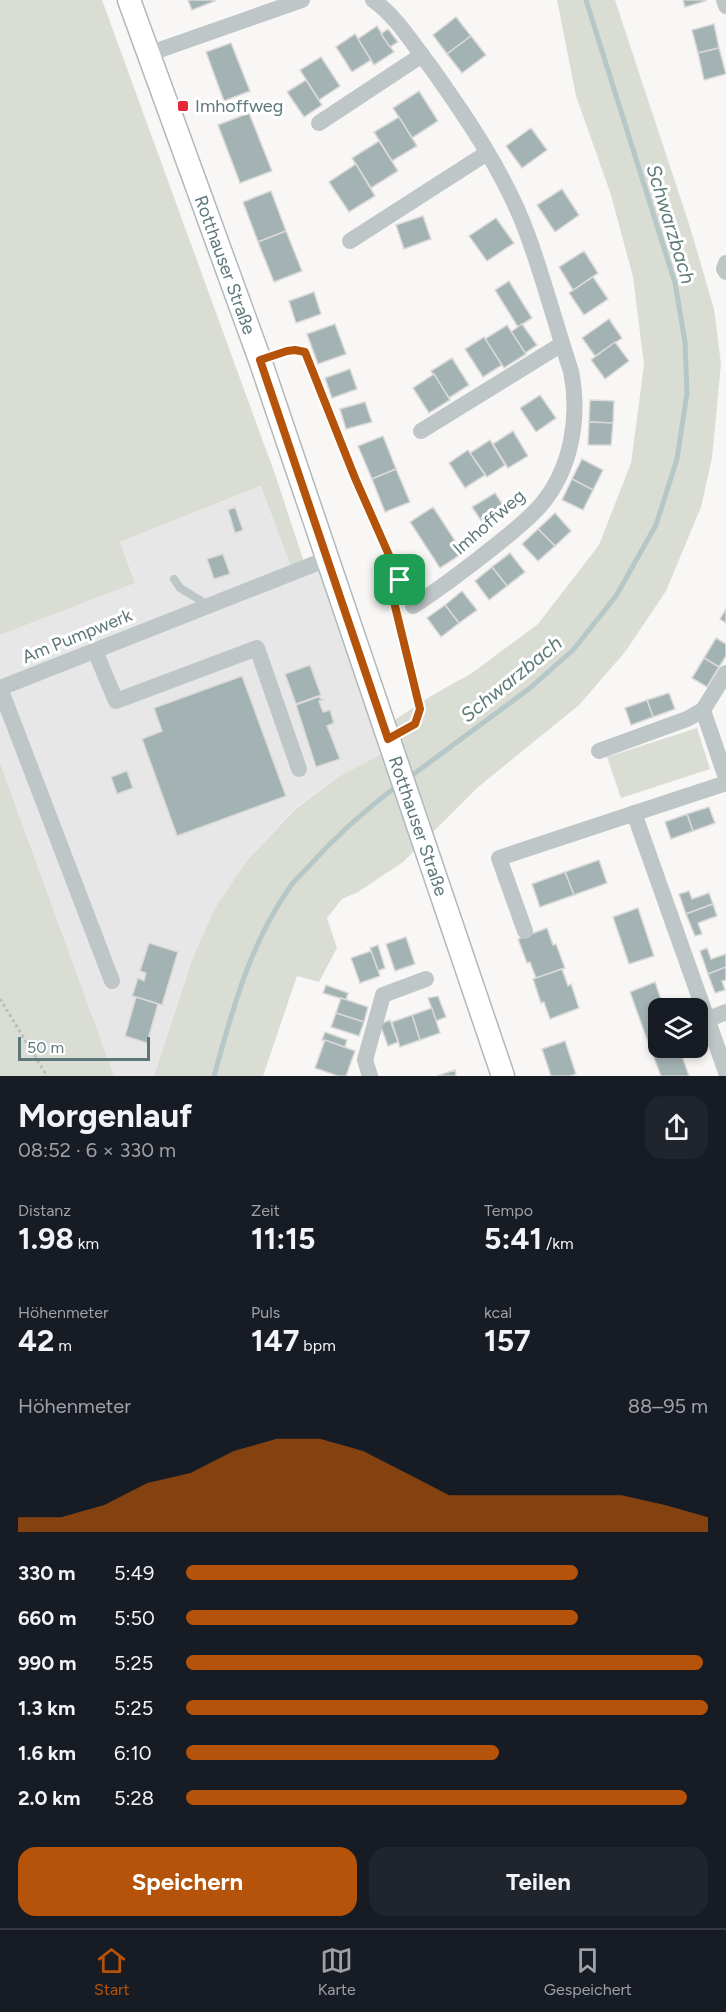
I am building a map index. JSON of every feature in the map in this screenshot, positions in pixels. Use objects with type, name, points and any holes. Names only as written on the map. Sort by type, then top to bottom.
[{"type":"main road","name":"Rotthauser Straße","points":[[129,0],[260,360],[503,1076]]},
{"type":"street","points":[[148,54],[302,0]]},
{"type":"street","name":"Imhoffweg","points":[[373,0],[381,5],[422,55],[457,104],[510,195],[528,234],[571,371],[575,391],[575,420],[565,464],[540,506],[505,538],[413,606]]},
{"type":"street","points":[[724,0],[726,6]]},
{"type":"street","points":[[319,123],[422,55]]},
{"type":"street","points":[[350,241],[487,153]]},
{"type":"street","points":[[726,263],[724,269],[726,272]]},
{"type":"street","points":[[421,431],[562,344]]},
{"type":"street","name":"Am Pumpwerk","points":[[112,981],[0,688],[327,559]]},
{"type":"street","points":[[95,651],[116,701],[257,648],[299,769]]},
{"type":"street","points":[[599,751],[687,719],[703,710],[726,673]]},
{"type":"street","points":[[703,710],[726,778]]},
{"type":"street","points":[[525,931],[499,858],[726,783]]},
{"type":"street","points":[[634,813],[700,998]]},
{"type":"street","points":[[370,1076],[365,1060],[382,995],[426,979]]},
{"type":"street","points":[[726,1012],[708,1019],[726,1072]]},
{"type":"lane","points":[[355,478],[413,606]]},
{"type":"lane","points":[[174,579],[180,588],[208,605]]},
{"type":"path","points":[[260,360],[287,351],[305,352],[355,478]]},
{"type":"path","points":[[390,743],[415,724],[420,709],[397,613]]},
{"type":"path","points":[[0,999],[47,1076]]},
{"type":"shaded area","points":[[0,0],[102,0],[276,477],[305,565],[292,569],[261,486],[120,542],[135,583],[0,635]]},
{"type":"shaded area","points":[[557,0],[615,0],[690,227],[714,309],[721,364],[712,458],[701,507],[666,591],[625,652],[579,705],[477,788],[403,862],[358,892],[342,899],[327,918],[337,948],[319,982],[297,976],[263,1076],[154,1076],[193,957],[215,908],[245,863],[295,809],[340,776],[389,750],[387,725],[472,673],[538,624],[599,545],[631,463],[644,365],[633,277],[611,195],[576,96]]},
{"type":"shaded area","points":[[262,486],[292,569],[326,560],[389,750],[340,776],[295,808],[245,863],[215,908],[193,957],[154,1076],[114,1076],[0,763],[0,635],[135,583],[120,542]]},
{"type":"shaded area","points":[[697,728],[710,769],[621,798],[607,757]]},
{"type":"shaded area","points":[[0,763],[114,1076],[0,1076]]},
{"type":"building","points":[[188,0],[215,0],[215,1],[192,10]]},
{"type":"building","points":[[683,0],[705,0],[706,1],[685,7]]},
{"type":"building","points":[[456,17],[471,36],[447,54],[433,35]]},
{"type":"building","points":[[714,24],[719,48],[698,53],[692,30]]},
{"type":"building","points":[[377,26],[394,52],[374,65],[358,39]]},
{"type":"building","points":[[388,29],[398,42],[390,47],[381,34]]},
{"type":"building","points":[[355,34],[371,60],[352,72],[336,47]]},
{"type":"building","points":[[471,36],[486,55],[462,73],[447,54]]},
{"type":"building","points":[[231,43],[250,91],[224,101],[206,52]]},
{"type":"building","points":[[719,48],[726,74],[704,80],[698,53]]},
{"type":"building","points":[[321,57],[340,86],[319,100],[300,70]]},
{"type":"building","points":[[306,80],[322,105],[304,117],[287,92]]},
{"type":"building","points":[[419,91],[438,121],[412,138],[393,108]]},
{"type":"building","points":[[249,113],[272,171],[240,183],[218,125]]},
{"type":"building","points":[[399,117],[417,146],[392,161],[374,132]]},
{"type":"building","points":[[531,128],[547,150],[522,168],[506,146]]},
{"type":"building","points":[[379,141],[398,171],[371,188],[352,158]]},
{"type":"building","points":[[356,164],[375,196],[349,212],[329,182]]},
{"type":"building","points":[[562,189],[579,215],[555,232],[537,205]]},
{"type":"building","points":[[271,191],[286,231],[258,242],[243,202]]},
{"type":"building","points":[[423,216],[431,239],[404,249],[396,225]]},
{"type":"building","points":[[496,218],[514,243],[487,261],[469,236]]},
{"type":"building","points":[[286,231],[302,271],[274,282],[258,242]]},
{"type":"building","points":[[584,251],[598,273],[573,290],[559,267]]},
{"type":"building","points":[[593,277],[608,299],[584,315],[569,293]]},
{"type":"building","points":[[509,281],[532,318],[518,327],[495,290]]},
{"type":"building","points":[[314,292],[321,314],[296,323],[289,301]]},
{"type":"building","points":[[609,319],[622,338],[595,356],[582,338]]},
{"type":"building","points":[[335,324],[346,354],[318,364],[307,334]]},
{"type":"building","points":[[522,324],[537,345],[525,353],[511,332]]},
{"type":"building","points":[[507,325],[526,354],[504,368],[485,339]]},
{"type":"building","points":[[484,337],[502,365],[483,377],[465,349]]},
{"type":"building","points":[[615,342],[629,361],[605,379],[591,360]]},
{"type":"building","points":[[452,358],[469,385],[449,398],[431,371]]},
{"type":"building","points":[[350,369],[357,389],[332,398],[325,378]]},
{"type":"building","points":[[434,374],[450,400],[429,413],[413,388]]},
{"type":"building","points":[[540,395],[556,418],[536,432],[520,408]]},
{"type":"building","points":[[590,400],[614,401],[613,423],[589,422]]},
{"type":"building","points":[[365,402],[372,422],[346,429],[340,409]]},
{"type":"building","points":[[589,422],[613,423],[611,445],[588,445]]},
{"type":"building","points":[[513,431],[528,456],[508,468],[493,444]]},
{"type":"building","points":[[383,436],[396,469],[372,479],[358,446]]},
{"type":"building","points":[[490,440],[505,465],[487,477],[470,453]]},
{"type":"building","points":[[468,450],[485,475],[465,488],[449,463]]},
{"type":"building","points":[[582,459],[603,470],[593,490],[572,479]]},
{"type":"building","points":[[396,469],[410,502],[385,512],[372,479]]},
{"type":"building","points":[[572,479],[593,490],[583,510],[562,500]]},
{"type":"building","points":[[495,493],[505,508],[482,522],[472,507]]},
{"type":"building","points":[[235,507],[243,530],[235,533],[228,510]]},
{"type":"building","points":[[433,507],[463,553],[440,568],[410,522]]},
{"type":"building","points":[[555,513],[571,531],[555,546],[538,529]]},
{"type":"building","points":[[538,529],[555,546],[538,561],[522,544]]},
{"type":"building","points":[[510,553],[525,572],[507,586],[492,567]]},
{"type":"building","points":[[223,554],[230,574],[214,579],[207,559]]},
{"type":"building","points":[[492,567],[507,586],[489,600],[475,581]]},
{"type":"building","points":[[462,591],[477,610],[459,623],[445,605]]},
{"type":"building","points":[[445,605],[459,623],[441,637],[427,618]]},
{"type":"building","points":[[726,609],[726,623],[720,619]]},
{"type":"building","points":[[716,638],[726,644],[726,656],[719,667],[704,658]]},
{"type":"building","points":[[704,658],[719,667],[707,687],[692,678]]},
{"type":"building","points":[[310,665],[321,695],[296,704],[285,674]]},
{"type":"building","points":[[242,676],[286,796],[177,836],[142,739],[162,731],[154,708]]},
{"type":"building","points":[[669,693],[675,709],[653,717],[647,700]]},
{"type":"building","points":[[318,697],[324,700],[319,701],[323,712],[330,710],[334,723],[327,726],[340,759],[316,767],[296,705]]},
{"type":"building","points":[[647,700],[653,717],[631,725],[625,708]]},
{"type":"building","points":[[127,771],[133,788],[117,794],[111,777]]},
{"type":"building","points":[[709,807],[715,823],[693,831],[687,814]]},
{"type":"building","points":[[687,814],[693,831],[671,839],[665,822]]},
{"type":"building","points":[[599,860],[607,883],[574,895],[565,872]]},
{"type":"building","points":[[565,872],[574,895],[540,907],[532,884]]},
{"type":"building","points":[[689,891],[692,899],[709,893],[713,904],[686,914],[679,894]]},
{"type":"building","points":[[713,904],[717,916],[698,923],[702,934],[695,936],[686,914]]},
{"type":"building","points":[[638,908],[654,956],[629,964],[613,917]]},
{"type":"building","points":[[547,928],[565,968],[536,978],[530,962],[527,963],[518,939]]},
{"type":"building","points":[[406,937],[415,964],[395,971],[386,944]]},
{"type":"building","points":[[149,943],[178,952],[162,1005],[132,996],[138,978],[144,981],[146,973],[140,971]]},
{"type":"building","points":[[378,945],[385,968],[378,971],[370,948]]},
{"type":"building","points":[[707,948],[711,959],[726,954],[726,967],[708,974],[700,951]]},
{"type":"building","points":[[371,951],[380,976],[360,983],[351,958]]},
{"type":"building","points":[[726,967],[726,980],[722,981],[725,990],[715,993],[708,974]]},
{"type":"building","points":[[562,969],[568,986],[571,984],[579,1008],[550,1019],[544,1002],[541,1003],[533,979]]},
{"type":"building","points":[[655,982],[661,998],[648,998],[648,1042],[630,992]]},
{"type":"building","points":[[326,985],[348,993],[346,1000],[323,993]]},
{"type":"building","points":[[438,996],[446,1017],[436,1021],[428,998]]},
{"type":"building","points":[[136,997],[158,1004],[147,1043],[125,1036]]},
{"type":"building","points":[[341,998],[368,1007],[364,1022],[336,1013]]},
{"type":"building","points":[[432,1008],[440,1033],[420,1040],[412,1015]]},
{"type":"building","points":[[336,1013],[364,1022],[359,1036],[331,1027]]},
{"type":"building","points":[[412,1015],[420,1040],[400,1047],[392,1022]]},
{"type":"building","points":[[390,1020],[398,1042],[388,1046],[381,1027],[383,1023]]},
{"type":"building","points":[[325,1032],[347,1040],[345,1047],[322,1040]]},
{"type":"building","points":[[325,1040],[355,1051],[346,1076],[338,1076],[315,1068]]},
{"type":"building","points":[[565,1041],[576,1074],[551,1076],[542,1049]]},
{"type":"building","points":[[654,1058],[683,1058],[689,1076],[661,1076]]},
{"type":"building","points":[[455,1070],[456,1076],[437,1076]]},
{"type":"waterway","name":"Schwarzbach","points":[[407,779],[530,688],[573,650],[616,596],[656,525],[677,459],[687,393],[685,342],[675,283],[586,0]]},
{"type":"waterway","name":"Schwarzbach","points":[[214,1076],[243,980],[274,911],[292,884],[330,844],[397,786]]},
{"type":"place","name":"Imhoffweg","points":[[183,106]]},
{"type":"route","points":[[287,351],[305,352],[355,478],[400,580],[395,584],[394,602],[420,709],[418,719],[411,728],[388,739],[260,360],[287,351]]}]
